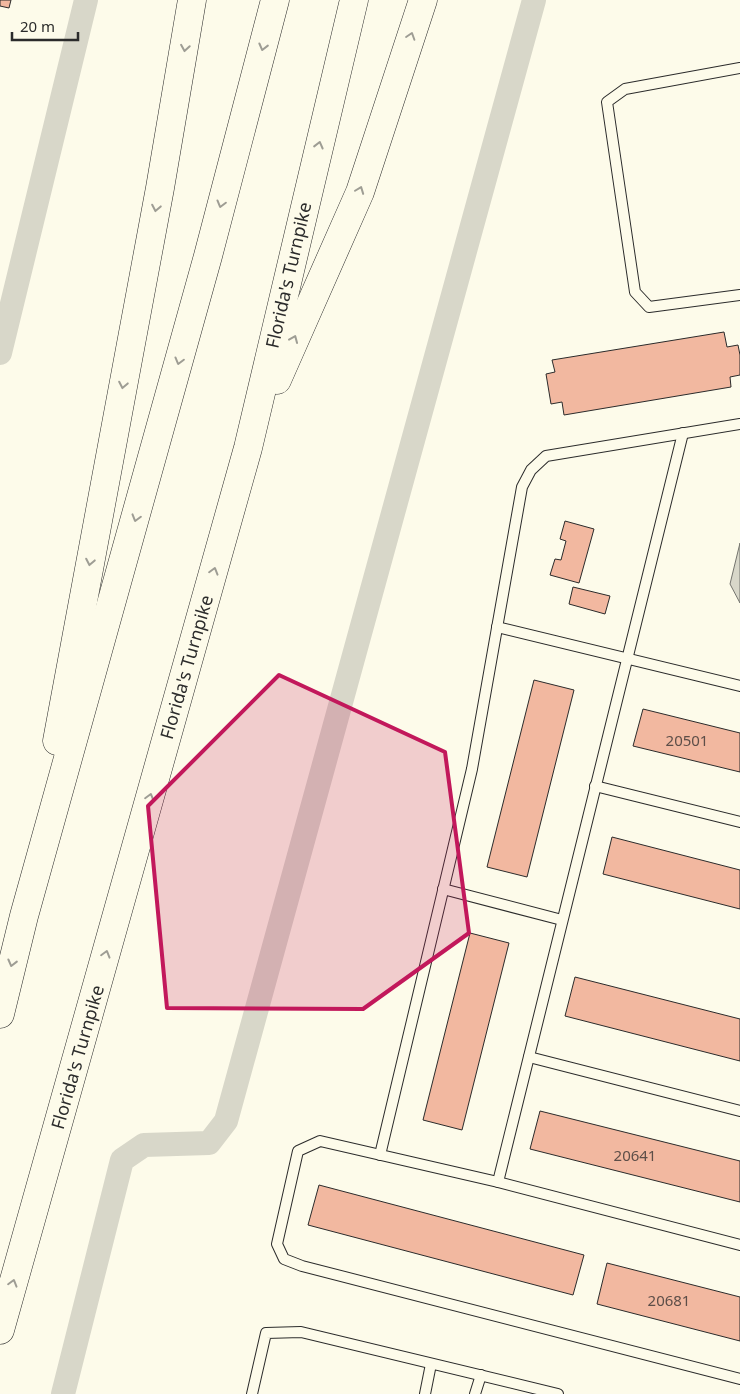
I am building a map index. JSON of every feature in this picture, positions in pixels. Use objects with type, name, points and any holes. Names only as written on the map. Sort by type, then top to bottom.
[{"type":"highway","points":[[24,916],[160,188],[192,0]]},
{"type":"highway","points":[[0,1014],[24,916],[205,266],[275,0]]},
{"type":"highway","name":"Florida's Turnpike","points":[[0,1330],[248,448],[354,0]]},
{"type":"highway","points":[[248,448],[310,300],[360,192],[423,0]]},
{"type":"lane","points":[[740,68],[625,89],[606,102],[635,292],[649,307],[740,295]]},
{"type":"lane","points":[[380,1155],[472,769],[522,487],[531,470],[546,456],[740,424]]},
{"type":"lane","points":[[498,1182],[626,658],[684,433]]},
{"type":"lane","points":[[497,627],[740,686]]},
{"type":"lane","points":[[595,786],[740,822]]},
{"type":"lane","points":[[443,889],[562,920]]},
{"type":"lane","points":[[529,1057],[740,1111]]},
{"type":"lane","points":[[740,1246],[498,1182],[320,1141],[298,1151],[277,1244],[284,1259],[312,1268],[740,1379]]},
{"type":"lane","points":[[252,1394],[266,1333],[301,1332],[558,1394]]},
{"type":"lane","points":[[425,1394],[431,1364]]},
{"type":"lane","points":[[475,1394],[481,1375]]},
{"type":"highlighted area","points":[[279,675],[445,752],[469,933],[363,1009],[167,1008],[148,806]]},
{"type":"shaded area","points":[[740,543],[740,603],[730,584]]},
{"type":"building","points":[[0,0],[11,0],[9,8],[0,6]]},
{"type":"building","points":[[724,332],[727,347],[738,345],[740,355],[740,375],[730,377],[731,387],[564,415],[562,402],[551,404],[546,374],[555,372],[552,360]]},
{"type":"building","points":[[565,521],[594,529],[579,583],[550,575],[555,559],[561,560],[566,541],[560,539]]},
{"type":"building","points":[[573,587],[610,596],[605,614],[569,604]]},
{"type":"building","points":[[534,680],[574,690],[527,877],[487,867]]},
{"type":"building","points":[[643,709],[740,733],[740,772],[633,746]]},
{"type":"building","points":[[612,837],[740,870],[740,909],[603,874]]},
{"type":"building","points":[[470,933],[509,943],[462,1130],[423,1120]]},
{"type":"building","points":[[575,977],[740,1019],[740,1061],[565,1016]]},
{"type":"building","points":[[540,1111],[740,1161],[740,1202],[530,1149]]},
{"type":"building","points":[[319,1185],[584,1255],[573,1295],[308,1225]]},
{"type":"building","points":[[607,1263],[740,1297],[740,1341],[597,1304]]},
{"type":"waterway","points":[[0,353],[86,0]]},
{"type":"waterway","points":[[63,1394],[122,1160],[144,1145],[209,1143],[226,1121],[534,0]]}]
